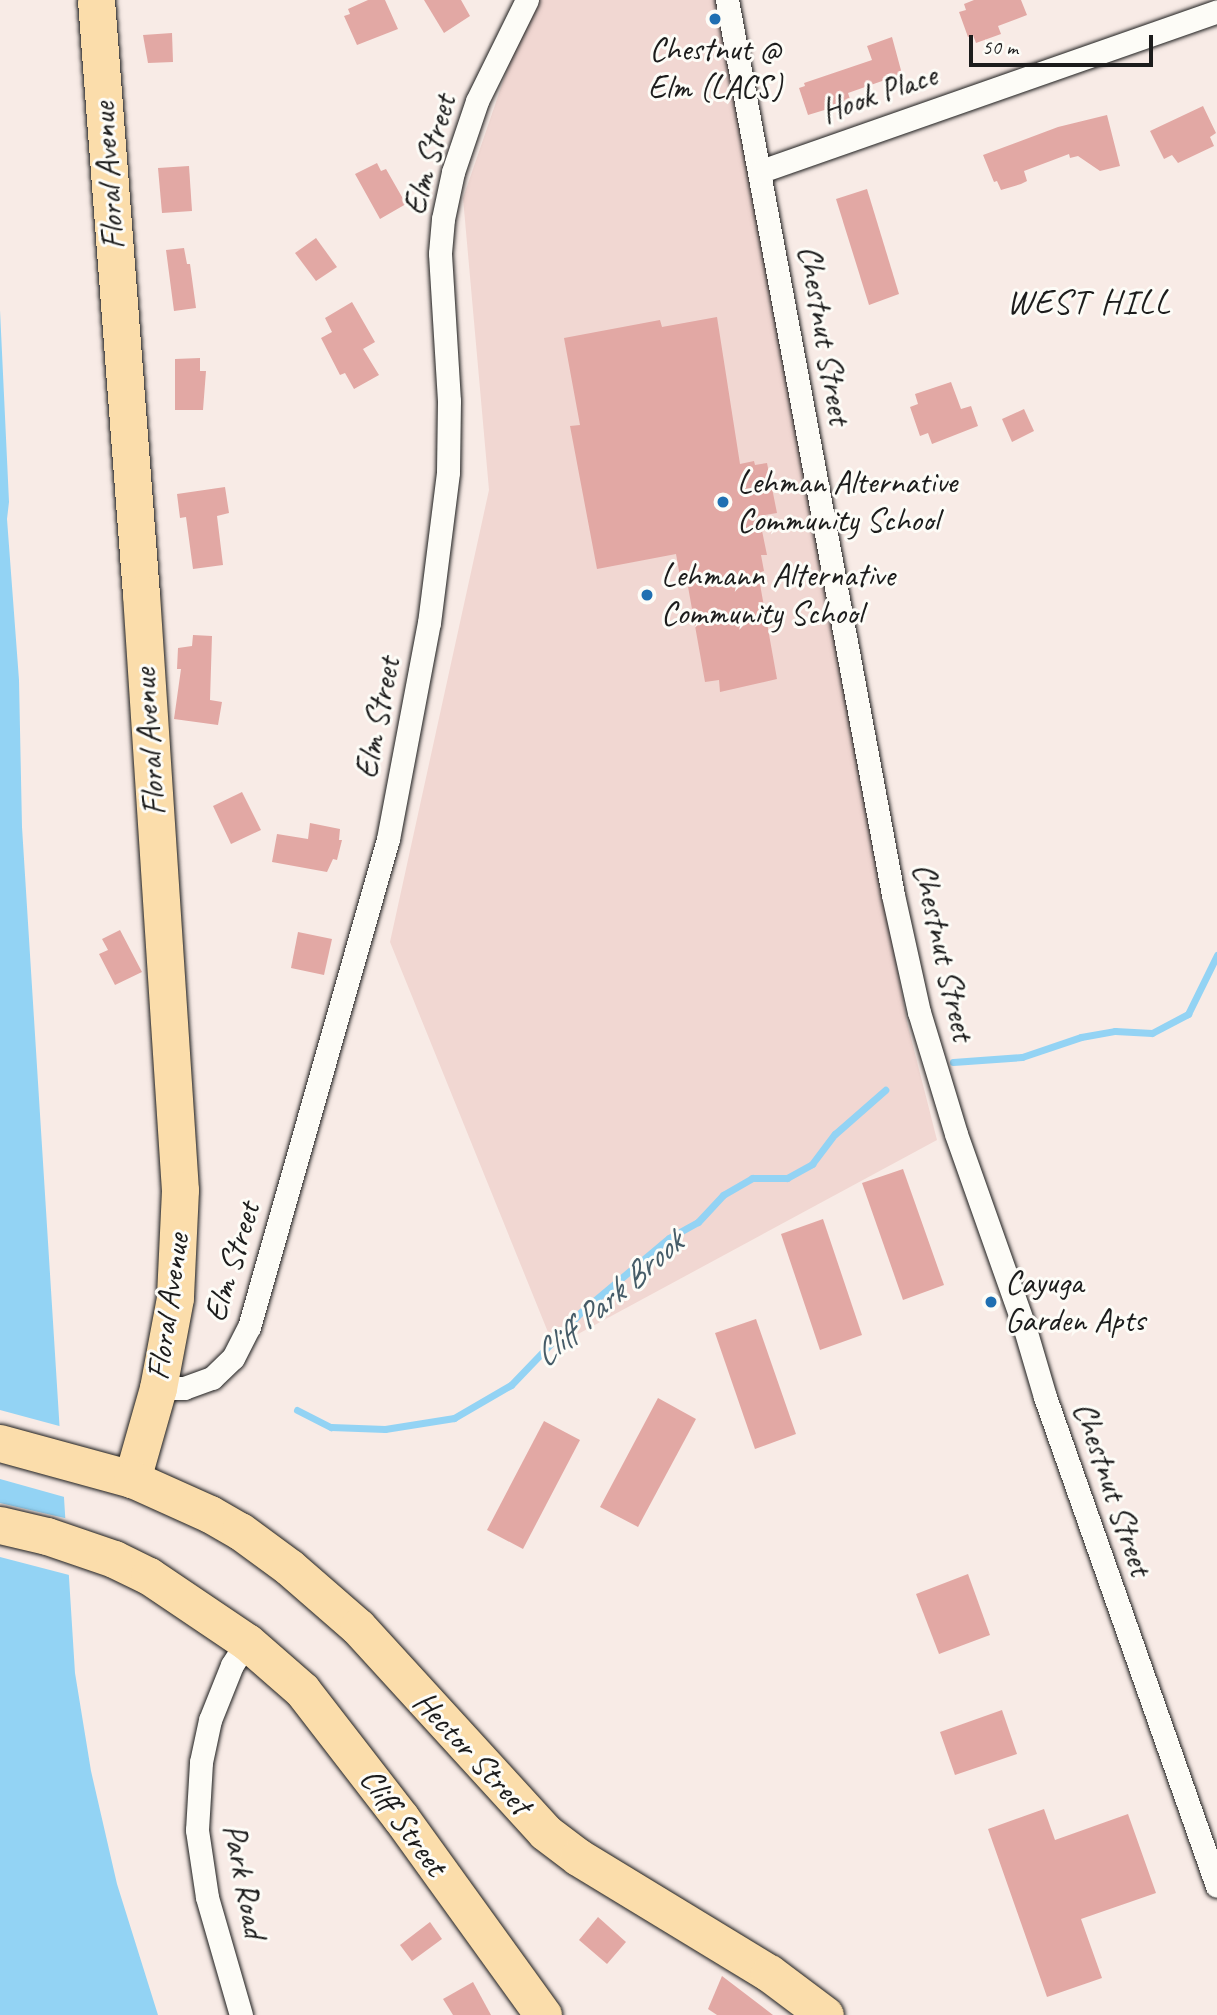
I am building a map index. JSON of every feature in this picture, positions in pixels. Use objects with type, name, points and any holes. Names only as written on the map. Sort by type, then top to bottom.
[{"type":"main road","name":"Floral Avenue","points":[[96,0],[141,594],[180,1190],[175,1298],[158,1388],[132,1479]]},
{"type":"main road","name":"Hector Street","points":[[0,1443],[132,1479],[210,1514],[289,1567],[358,1628],[545,1832],[578,1857],[769,1973],[825,2015]]},
{"type":"main road","name":"Cliff Street","points":[[0,1525],[47,1536],[114,1559],[149,1576],[247,1642],[321,1712],[543,2015]]},
{"type":"street","name":"Elm Street","points":[[158,1388],[184,1388],[212,1378],[233,1357],[249,1327],[388,839],[429,623],[448,472],[449,390],[440,253],[443,219],[453,172],[477,101],[527,0]]},
{"type":"street","name":"Chestnut Street","points":[[727,0],[761,171],[893,895],[919,1012],[956,1134],[1025,1329],[1045,1397],[1217,1886]]},
{"type":"street","name":"Hook Place","points":[[761,171],[1217,11]]},
{"type":"street","name":"Park Road","points":[[241,2015],[207,1898],[197,1830],[201,1762],[209,1720],[232,1665],[247,1642]]},
{"type":"shaded area","name":"Lehmann Alternative Community School","points":[[531,0],[718,0],[907,1022],[937,1140],[554,1347],[390,942],[489,490],[463,198]]},
{"type":"water","points":[[0,310],[9,502],[7,519],[19,680],[22,827],[75,1673],[91,1771],[117,1884],[158,2015],[0,2015]]},
{"type":"pier","points":[[0,1410],[63,1427],[68,1498],[0,1479]]},
{"type":"pier","points":[[0,1503],[69,1519],[73,1576],[0,1557]]},
{"type":"building","points":[[368,0],[385,0],[398,29],[357,45],[344,16],[350,14],[348,9]]},
{"type":"building","points":[[424,0],[461,0],[470,16],[444,33]]},
{"type":"building","points":[[974,0],[1021,0],[1027,15],[998,26],[1001,34],[976,43],[973,35],[968,37],[959,12],[966,10],[964,4]]},
{"type":"building","points":[[172,33],[173,62],[148,63],[143,35]]},
{"type":"building","points":[[892,37],[902,74],[848,93],[851,102],[808,115],[799,88],[805,86],[804,83],[872,60],[867,46]]},
{"type":"building","points":[[1203,106],[1216,133],[1210,137],[1214,146],[1178,163],[1172,155],[1164,159],[1150,131]]},
{"type":"building","points":[[1107,115],[1120,166],[1100,171],[1078,156],[1070,158],[1069,154],[1024,171],[1027,181],[1021,184],[1001,190],[997,181],[994,182],[983,155],[1058,127]]},
{"type":"building","points":[[377,163],[381,171],[386,169],[406,204],[380,219],[355,174]]},
{"type":"building","points":[[189,166],[192,211],[162,213],[158,168]]},
{"type":"building","points":[[867,189],[899,294],[869,305],[836,199]]},
{"type":"building","points":[[316,238],[337,267],[316,281],[295,253]]},
{"type":"building","points":[[184,248],[187,264],[190,264],[196,308],[174,311],[166,250]]},
{"type":"building","points":[[352,302],[375,342],[363,349],[379,375],[354,389],[345,373],[340,375],[321,338],[332,332],[325,318]]},
{"type":"building","name":"Lehman Alternative Community School","points":[[717,317],[740,464],[754,461],[755,465],[767,463],[777,513],[759,516],[767,555],[761,555],[764,571],[758,573],[777,679],[720,692],[719,680],[705,682],[687,581],[681,582],[676,554],[597,569],[570,426],[580,425],[564,338],[660,320],[662,327]]},
{"type":"building","points":[[200,358],[200,371],[206,371],[203,410],[175,410],[175,359]]},
{"type":"building","points":[[951,382],[961,409],[971,406],[978,426],[932,444],[928,433],[920,436],[910,407],[918,404],[915,394]]},
{"type":"building","points":[[1024,409],[1034,431],[1012,442],[1002,419]]},
{"type":"building","points":[[225,487],[229,513],[217,516],[223,565],[193,569],[186,517],[180,518],[177,494]]},
{"type":"building","points":[[193,635],[212,636],[210,700],[222,702],[218,725],[174,719],[181,669],[177,669],[178,648],[192,646]]},
{"type":"building","points":[[242,792],[261,830],[231,844],[213,806]]},
{"type":"building","points":[[310,823],[340,829],[339,840],[342,840],[337,860],[333,859],[327,872],[272,862],[277,834],[308,839]]},
{"type":"building","points":[[120,930],[142,972],[115,985],[99,954],[108,950],[102,939]]},
{"type":"building","points":[[298,932],[332,939],[324,975],[291,968]]},
{"type":"building","points":[[903,1169],[944,1285],[903,1300],[862,1183]]},
{"type":"building","points":[[823,1219],[862,1335],[820,1350],[781,1234]]},
{"type":"building","points":[[756,1319],[796,1434],[755,1449],[715,1333]]},
{"type":"building","points":[[658,1398],[696,1419],[638,1527],[600,1507]]},
{"type":"building","points":[[544,1421],[580,1440],[523,1549],[487,1530]]},
{"type":"building","points":[[968,1574],[990,1635],[939,1654],[916,1594]]},
{"type":"building","points":[[1002,1710],[1017,1754],[955,1775],[940,1732]]},
{"type":"building","points":[[1044,1809],[1055,1840],[1128,1814],[1156,1893],[1081,1919],[1102,1978],[1047,1997],[988,1829]]},
{"type":"building","points":[[598,1917],[626,1942],[607,1964],[579,1940]]},
{"type":"building","points":[[430,1922],[442,1939],[412,1961],[400,1945]]},
{"type":"building","points":[[722,1976],[773,2015],[717,2015],[708,2009]]},
{"type":"building","points":[[473,1982],[491,2015],[453,2015],[443,1999]]},
{"type":"waterway","name":"Cliff Park Brook","points":[[953,1062],[1022,1057],[1081,1037],[1115,1031],[1152,1033],[1188,1014],[1217,955]]},
{"type":"waterway","name":"Cliff Park Brook","points":[[297,1410],[331,1427],[385,1429],[454,1418],[511,1385],[581,1312],[669,1238],[698,1222],[723,1195],[752,1178],[787,1178],[812,1164],[835,1134],[885,1090]]},
{"type":"place","name":"Chestnut @ Elm (LACS)","points":[[715,19]]},
{"type":"place","name":"Lehman Alternative Community School","points":[[723,502]]},
{"type":"place","name":"Lehmann Alternative Community School","points":[[647,595]]},
{"type":"place","name":"Cayuga Garden Apts","points":[[991,1302]]},
{"type":"district","name":"WEST HILL","points":[[1089,302]]}]
